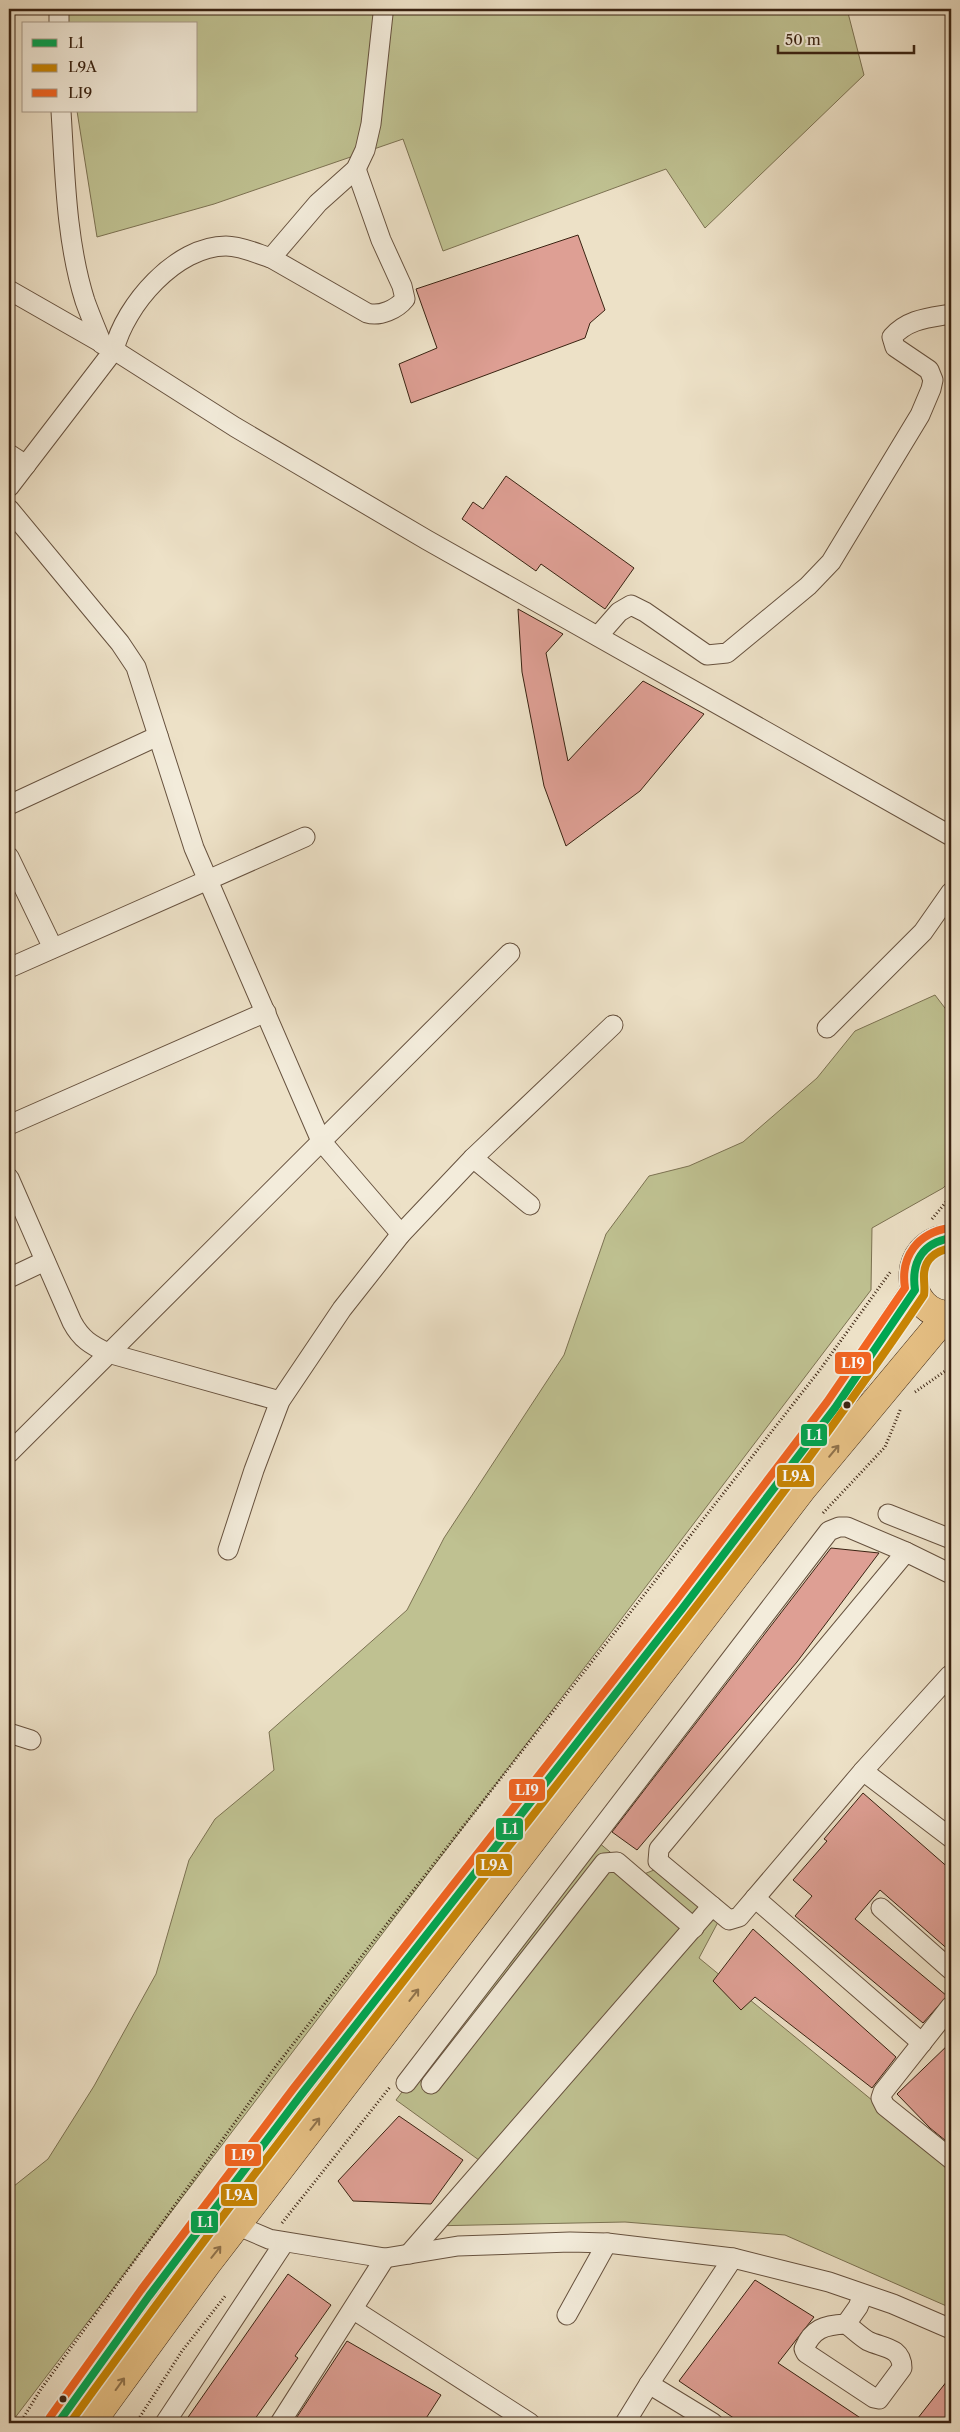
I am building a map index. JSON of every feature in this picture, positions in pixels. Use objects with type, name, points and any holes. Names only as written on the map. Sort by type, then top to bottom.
[{"type":"highway","points":[[58,2423],[143,2303],[225,2220],[803,1488],[949,1315],[935,1312],[923,1303],[915,1290],[912,1279],[917,1258],[933,1242],[951,1238]]},
{"type":"highway","points":[[92,2423],[206,2265],[225,2220],[301,2095],[476,1873],[752,1516],[834,1408],[915,1290]]},
{"type":"street","points":[[59,9],[59,22]]},
{"type":"street","points":[[271,258],[318,203],[356,169],[365,150],[371,124],[383,14]]},
{"type":"street","points":[[61,112],[65,186],[76,259],[85,300],[108,347]]},
{"type":"street","points":[[9,487],[140,300],[161,275],[180,260],[197,252],[226,246],[271,258],[367,313],[380,314],[401,304],[404,299],[402,286],[381,240],[356,169]]},
{"type":"street","points":[[9,290],[108,347],[252,437],[951,836]]},
{"type":"street","points":[[598,636],[619,612],[631,605],[645,612],[707,655],[727,653],[808,586],[830,562],[920,415],[931,389],[933,380],[929,370],[895,347],[892,337],[902,326],[923,319],[951,314]]},
{"type":"street","points":[[9,454],[26,464]]},
{"type":"street","points":[[9,508],[120,643],[136,667],[194,848],[321,1141],[401,1234]]},
{"type":"street","points":[[9,805],[158,736]]},
{"type":"street","points":[[9,968],[306,837]]},
{"type":"street","points":[[9,857],[53,948]]},
{"type":"street","points":[[827,1028],[923,932],[951,892]]},
{"type":"street","points":[[9,1453],[510,953]]},
{"type":"street","points":[[9,1125],[266,1012]]},
{"type":"street","points":[[228,1550],[254,1470],[280,1401],[342,1309],[401,1234],[473,1158],[613,1025]]},
{"type":"street","points":[[473,1158],[530,1205]]},
{"type":"street","points":[[9,1178],[78,1333],[87,1343],[108,1353],[280,1401]]},
{"type":"street","points":[[9,1278],[45,1261]]},
{"type":"street","points":[[888,1514],[951,1539]]},
{"type":"street","points":[[406,2083],[829,1531],[838,1527],[847,1527],[906,1552],[951,1574]]},
{"type":"street","points":[[906,1552],[658,1849],[658,1861],[729,1920],[739,1917],[863,1771],[951,1677]]},
{"type":"street","points":[[9,1733],[31,1740]]},
{"type":"street","points":[[863,1771],[951,1838]]},
{"type":"street","points":[[431,2084],[604,1864],[617,1862],[694,1928]]},
{"type":"street","points":[[755,1898],[922,2043]]},
{"type":"street","points":[[409,2254],[712,1906]]},
{"type":"street","points":[[881,1908],[951,1970]]},
{"type":"street","points":[[951,2006],[881,2098],[885,2106],[951,2159]]},
{"type":"street","points":[[225,2220],[284,2243],[385,2258],[458,2246],[606,2243],[733,2258],[829,2282],[893,2304],[951,2329]]},
{"type":"street","points":[[164,2423],[284,2243]]},
{"type":"street","points":[[567,2315],[606,2243]]},
{"type":"street","points":[[280,2423],[354,2310],[385,2258]]},
{"type":"street","points":[[625,2423],[648,2384],[733,2258]]},
{"type":"street","points":[[846,2324],[861,2336],[894,2350],[899,2356],[902,2368],[879,2399],[874,2398],[806,2353],[804,2349],[808,2338],[816,2330],[825,2326],[846,2324],[858,2307],[863,2294]]},
{"type":"street","points":[[354,2310],[530,2423]]},
{"type":"street","points":[[648,2384],[713,2423]]},
{"type":"path","points":[[926,1227],[951,1196]]},
{"type":"path","points":[[20,2423],[41,2389],[276,2066],[819,1371],[895,1266]]},
{"type":"green space","points":[[61,9],[847,9],[864,75],[705,228],[666,169],[443,251],[403,139],[214,204],[97,237],[77,112],[198,112],[198,22],[64,22]]},
{"type":"green space","points":[[935,995],[951,1016],[951,1180],[943,1188],[872,1228],[871,1290],[11,2423],[9,2423],[9,2190],[48,2159],[94,2086],[156,1974],[189,1860],[215,1819],[274,1770],[269,1732],[407,1610],[444,1538],[564,1355],[606,1234],[649,1176],[689,1166],[743,1142],[817,1078],[855,1031]]},
{"type":"green space","points":[[592,1837],[639,1876],[669,1864],[725,1909],[699,1958],[951,2165],[951,2308],[785,2235],[625,2222],[428,2226],[483,2163],[396,2100]]},
{"type":"building","points":[[578,235],[605,310],[590,323],[585,338],[411,403],[399,364],[437,348],[416,289]]},
{"type":"building","points":[[506,476],[634,568],[605,609],[541,564],[536,571],[462,519],[473,502],[483,509]]},
{"type":"building","points":[[518,609],[563,634],[546,653],[568,761],[643,681],[704,714],[640,791],[566,846],[544,786],[522,672]]},
{"type":"building","points":[[831,1548],[879,1553],[797,1662],[637,1850],[612,1832]]},
{"type":"building","points":[[863,1793],[951,1870],[951,1952],[880,1890],[855,1919],[947,1996],[923,2023],[795,1916],[812,1896],[793,1880],[827,1841],[824,1839]]},
{"type":"building","points":[[753,1929],[896,2057],[872,2088],[755,1997],[741,2010],[713,1981]]},
{"type":"building","points":[[951,2042],[951,2145],[930,2128],[897,2094]]},
{"type":"building","points":[[399,2116],[463,2160],[431,2204],[353,2201],[338,2181]]},
{"type":"building","points":[[288,2274],[331,2305],[295,2356],[298,2358],[252,2423],[184,2423]]},
{"type":"building","points":[[755,2280],[814,2317],[778,2363],[868,2423],[741,2423],[679,2381]]},
{"type":"building","points":[[347,2341],[441,2395],[423,2423],[293,2423]]},
{"type":"building","points":[[951,2376],[951,2423],[914,2423]]},
{"type":"transit line","name":"LI9","points":[[50,2417],[141,2290],[293,2089],[674,1603],[827,1402],[905,1288],[905,1266],[914,1248],[928,1235],[949,1228]]},
{"type":"transit line","name":"L1","points":[[58,2423],[149,2296],[301,2095],[682,1609],[835,1408],[915,1290],[915,1271],[921,1255],[933,1244],[951,1238]]},
{"type":"transit line","name":"L9A","points":[[70,2423],[191,2258],[440,1934],[704,1596],[839,1417],[924,1295],[924,1272],[928,1261],[940,1251],[951,1248]]}]
